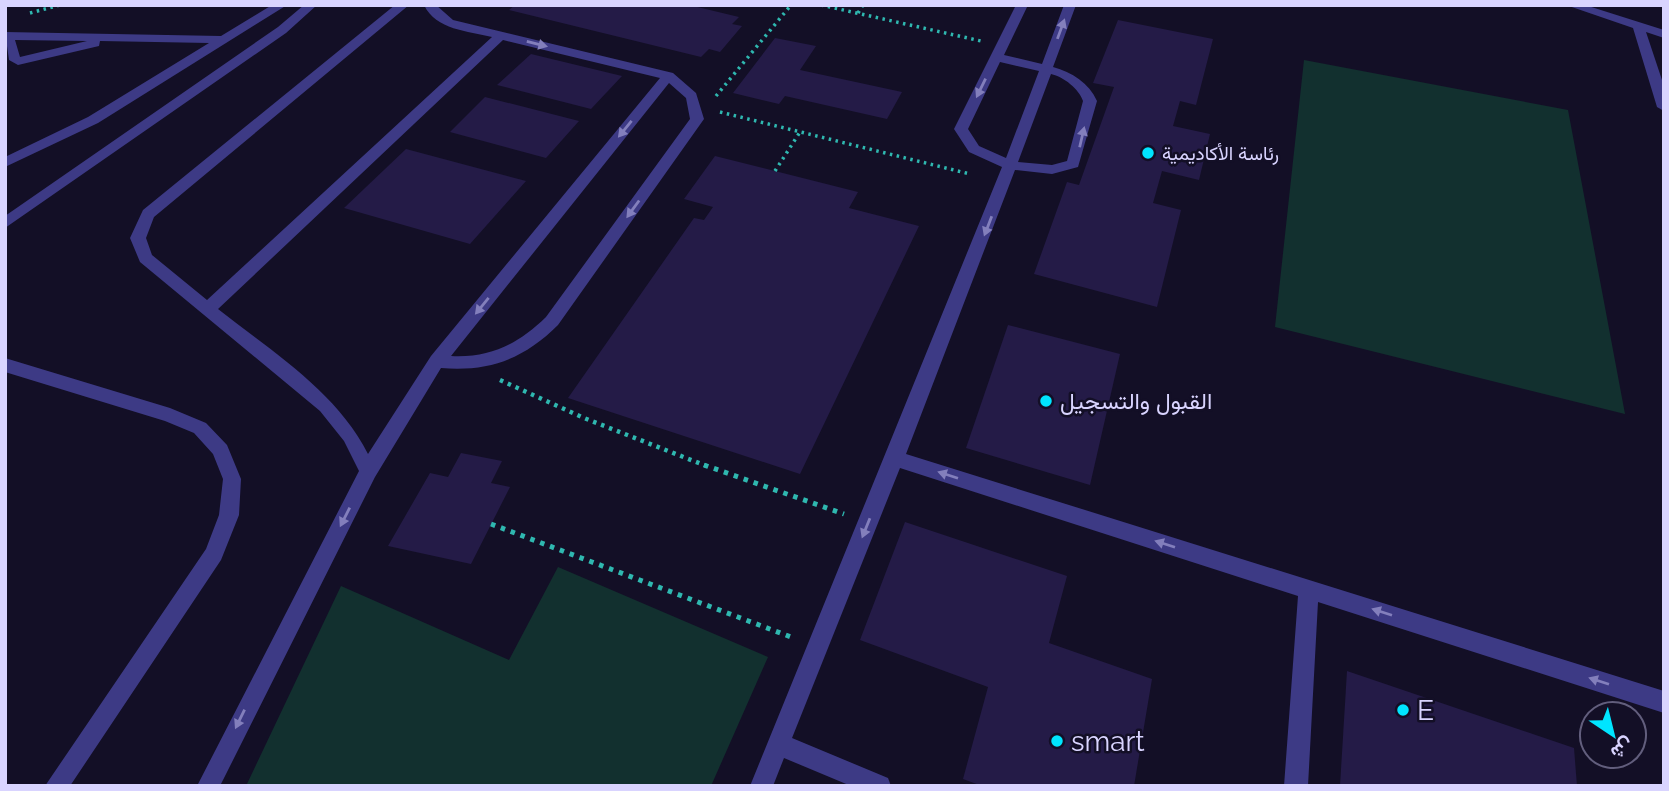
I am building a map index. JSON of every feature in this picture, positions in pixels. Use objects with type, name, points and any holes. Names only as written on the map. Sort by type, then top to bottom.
[{"type":"street","points":[[5,163],[82,126],[281,5]]},
{"type":"street","points":[[5,223],[282,30],[311,5]]},
{"type":"street","points":[[368,471],[351,436],[326,407],[145,258],[138,238],[148,214],[403,5]]},
{"type":"street","points":[[430,5],[433,11],[449,23],[668,76],[686,87],[701,114],[552,321],[531,343],[502,358],[468,364],[437,360]]},
{"type":"street","points":[[1000,51],[1076,81],[1090,101],[1077,158],[1065,169],[1054,172],[1012,163],[976,151],[965,140],[961,129],[1022,5]]},
{"type":"street","points":[[761,786],[868,523],[897,459],[1005,183],[1070,5]]},
{"type":"street","points":[[1572,5],[1664,34]]},
{"type":"street","points":[[1638,25],[1664,107]]},
{"type":"street","points":[[207,310],[501,35]]},
{"type":"street","points":[[113,38],[24,62],[15,60],[6,36],[224,40]]},
{"type":"street","points":[[208,786],[368,471],[413,395],[437,360],[668,76]]},
{"type":"street","points":[[5,365],[170,415],[200,428],[221,450],[232,479],[229,515],[214,554],[56,786]]},
{"type":"street","points":[[897,459],[1664,702]]},
{"type":"street","points":[[1296,786],[1309,589]]},
{"type":"street","points":[[778,744],[880,786]]},
{"type":"path","points":[[791,5],[701,114],[800,132],[1005,183]]},
{"type":"path","points":[[821,5],[1000,51]]},
{"type":"path","points":[[858,13],[863,5]]},
{"type":"path","points":[[775,172],[800,132]]},
{"type":"path","points":[[468,364],[558,409],[652,447],[868,523]]},
{"type":"path","points":[[491,523],[818,647]]},
{"type":"green space","points":[[1304,60],[1568,110],[1625,414],[1275,327]]},
{"type":"green space","points":[[558,567],[768,657],[711,786],[246,786],[341,586],[509,660]]},
{"type":"building","points":[[515,5],[689,5],[739,17],[732,24],[742,26],[720,52],[709,49],[701,57],[509,10]]},
{"type":"building","points":[[1118,20],[1213,39],[1196,105],[1180,101],[1173,126],[1210,134],[1199,180],[1162,171],[1153,203],[1181,210],[1157,307],[1034,274],[1067,182],[1079,185],[1114,87],[1093,83]]},
{"type":"building","points":[[775,38],[816,46],[800,70],[902,92],[887,119],[785,96],[779,104],[733,93]]},
{"type":"building","points":[[531,54],[622,76],[591,109],[497,85]]},
{"type":"building","points":[[485,97],[579,121],[546,158],[450,132]]},
{"type":"building","points":[[406,149],[526,181],[470,244],[344,208]]},
{"type":"building","points":[[715,156],[858,192],[849,208],[919,226],[800,474],[568,398],[694,218],[704,220],[713,207],[684,199]]},
{"type":"building","name":"القبول والتسجيل","points":[[1008,325],[1120,354],[1090,485],[966,448]]},
{"type":"building","points":[[461,453],[502,461],[491,483],[510,487],[471,564],[388,546],[430,473],[448,477]]},
{"type":"building","points":[[905,522],[1067,576],[1049,643],[1152,679],[1134,786],[982,786],[963,779],[988,687],[860,640]]},
{"type":"building","name":"E","points":[[1347,671],[1574,748],[1577,786],[1340,786]]},
{"type":"place","name":"رئاسة الأكاديمية","points":[[1148,153]]},
{"type":"place","name":"القبول والتسجيل","points":[[1046,401]]},
{"type":"place","name":"E","points":[[1403,710]]},
{"type":"place","name":"smart","points":[[1057,741]]}]
